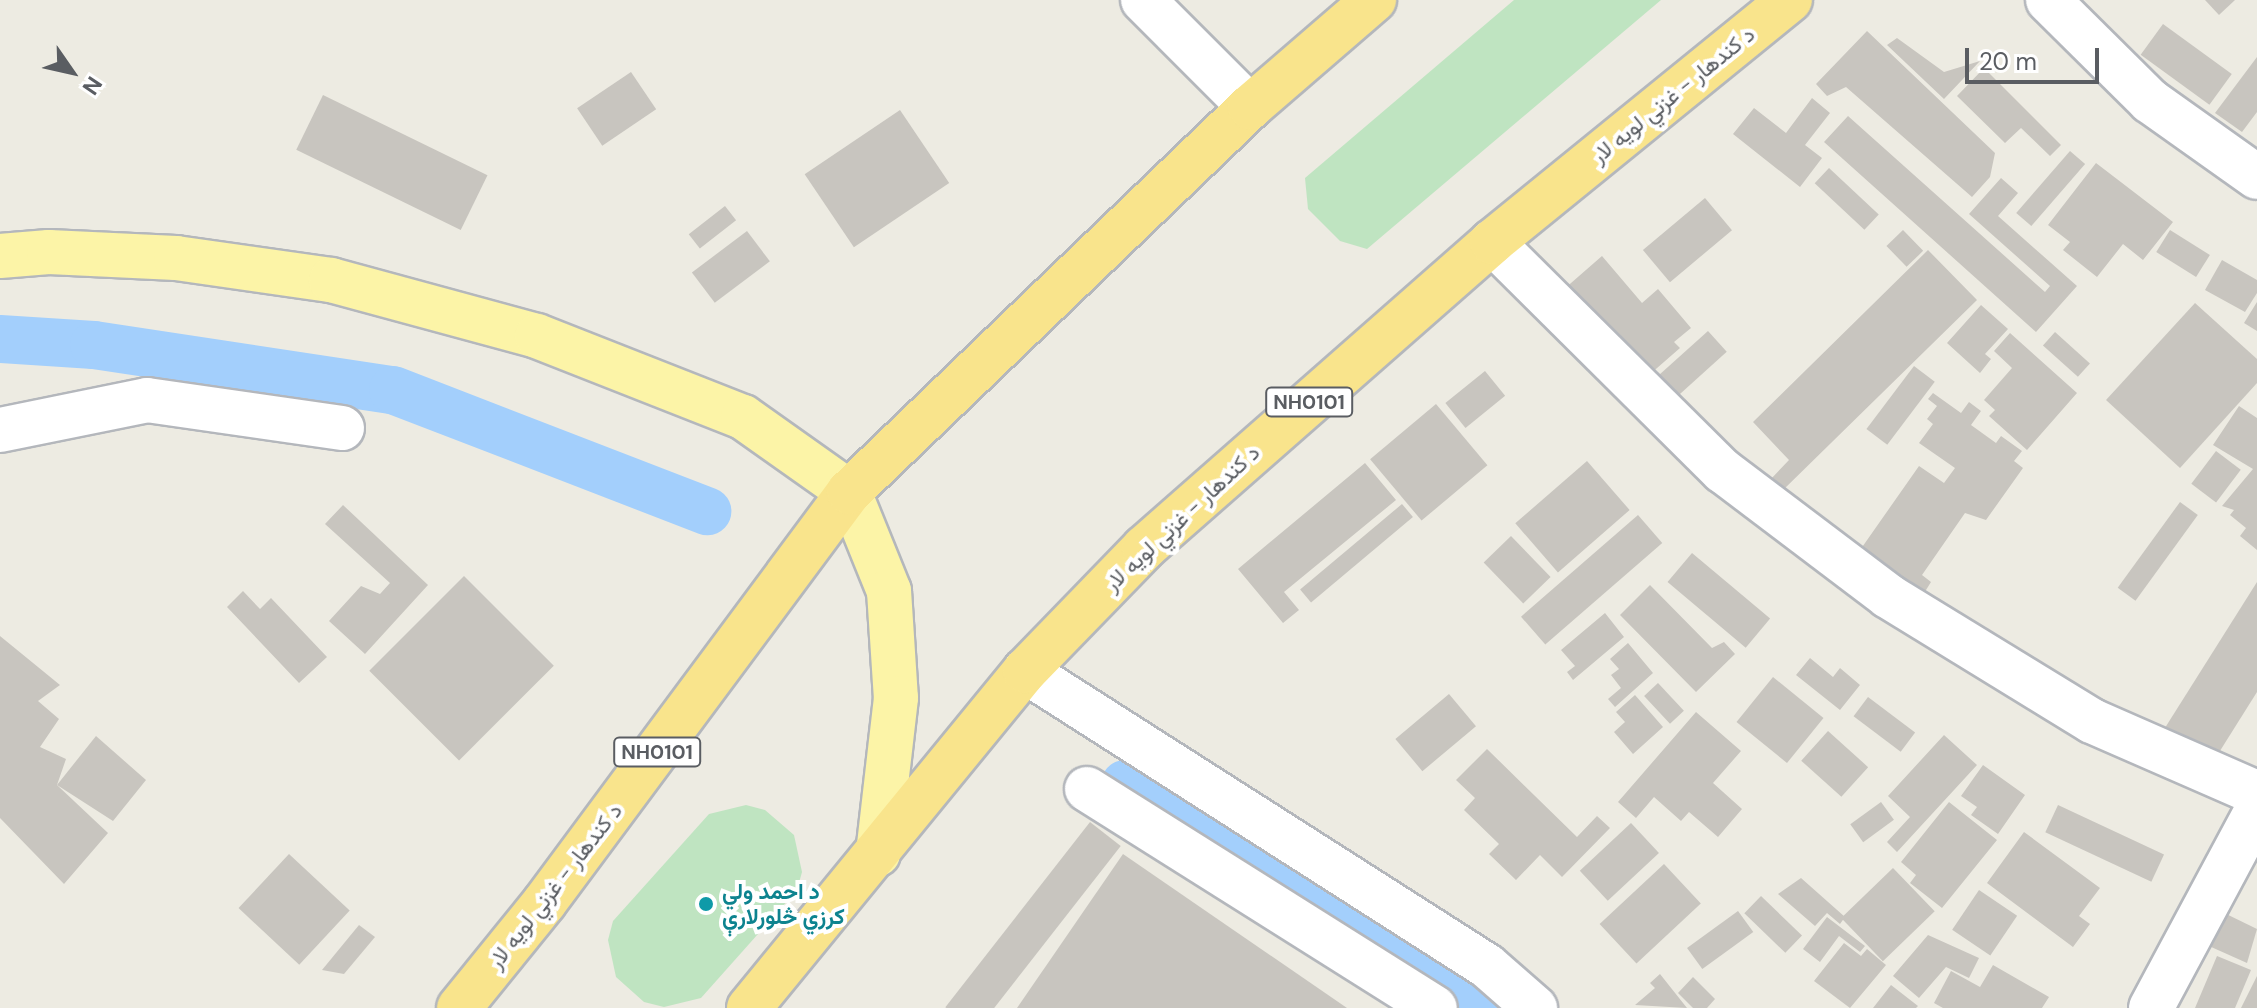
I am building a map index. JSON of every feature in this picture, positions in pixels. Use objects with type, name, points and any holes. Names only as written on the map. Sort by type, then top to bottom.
[{"type":"highway","name":"د کندهار - غزني لويه لار","points":[[459,1008],[544,903],[849,492],[1250,107],[1374,0]]},
{"type":"highway","name":"د کندهار - غزني لويه لار","points":[[749,1008],[1025,671],[1144,548],[1492,242],[1790,0]]},
{"type":"main road","points":[[0,256],[49,252],[176,258],[331,280],[537,336],[743,417],[849,492],[889,591],[896,698],[878,854]]},
{"type":"street","points":[[1143,0],[1250,107]]},
{"type":"street","points":[[2048,0],[2150,101],[2257,177]]},
{"type":"street","points":[[1492,242],[1723,471],[1888,596],[2092,721],[2257,793]]},
{"type":"street","points":[[0,430],[147,400],[342,428]]},
{"type":"street","points":[[1025,671],[1487,966],[1535,1008]]},
{"type":"street","points":[[1087,789],[1435,1008]]},
{"type":"street","points":[[2151,1008],[2257,810]]},
{"type":"street","points":[[1455,1008],[1487,966]]},
{"type":"green space","points":[[1514,0],[1661,0],[1367,249],[1340,241],[1308,209],[1305,178]]},
{"type":"green space","points":[[746,805],[765,810],[794,835],[802,872],[797,890],[701,998],[664,1007],[644,1002],[616,977],[608,940],[613,921],[709,814]]},
{"type":"building","points":[[2205,0],[2235,0],[2219,15]]},
{"type":"building","points":[[2163,24],[2232,74],[2209,105],[2141,55]]},
{"type":"building","points":[[1867,31],[1995,153],[1990,177],[1972,197],[1846,87],[1827,96],[1816,84]]},
{"type":"building","points":[[1897,38],[1944,72],[1980,61],[1944,99],[1887,45]]},
{"type":"building","points":[[2257,57],[2257,112],[2242,132],[2215,113]]},
{"type":"building","points":[[1984,68],[2061,145],[2050,156],[2021,128],[2005,143],[1957,96]]},
{"type":"building","points":[[631,72],[656,109],[602,146],[577,108]]},
{"type":"building","points":[[323,95],[487,175],[461,230],[296,150]]},
{"type":"building","points":[[1812,98],[1830,113],[1805,145],[1822,158],[1800,187],[1733,134],[1754,108],[1786,133]]},
{"type":"building","points":[[900,110],[949,183],[854,247],[805,174]]},
{"type":"building","points":[[1848,116],[2045,292],[2050,286],[1969,214],[2001,178],[2018,193],[1998,216],[2077,286],[2036,332],[1824,142]]},
{"type":"building","points":[[2070,151],[2085,164],[2031,226],[2016,213]]},
{"type":"building","points":[[2096,163],[2173,222],[2143,260],[2123,244],[2097,277],[2063,250],[2070,242],[2048,225]]},
{"type":"building","points":[[1829,168],[1879,214],[1864,230],[1815,183]]},
{"type":"building","points":[[1705,198],[1732,230],[1670,282],[1643,250]]},
{"type":"building","points":[[725,206],[736,220],[700,249],[689,234]]},
{"type":"building","points":[[1903,230],[1923,251],[1907,267],[1886,246]]},
{"type":"building","points":[[2170,230],[2210,255],[2196,277],[2156,252]]},
{"type":"building","points":[[747,231],[770,261],[715,303],[692,273]]},
{"type":"building","points":[[1928,250],[1977,300],[1782,491],[1770,480],[1789,460],[1753,422]]},
{"type":"building","points":[[1602,256],[1642,303],[1658,289],[1691,328],[1674,342],[1680,348],[1641,382],[1563,290]]},
{"type":"building","points":[[2222,260],[2257,280],[2257,293],[2245,312],[2205,290]]},
{"type":"building","points":[[2257,302],[2257,331],[2244,323]]},
{"type":"building","points":[[2195,303],[2257,359],[2257,383],[2180,468],[2106,400]]},
{"type":"building","points":[[1981,305],[2008,329],[1985,354],[1991,359],[1980,373],[1947,343]]},
{"type":"building","points":[[1708,331],[1727,352],[1675,399],[1656,378]]},
{"type":"building","points":[[2055,332],[2090,363],[2078,377],[2043,345]]},
{"type":"building","points":[[2010,333],[2077,393],[2027,450],[1989,416],[1995,410],[1984,400],[2012,368],[1994,351]]},
{"type":"building","points":[[1914,366],[1935,382],[1887,445],[1866,429]]},
{"type":"building","points":[[1485,371],[1505,396],[1466,428],[1445,403]]},
{"type":"building","points":[[1933,393],[1961,413],[1969,402],[1981,411],[1971,425],[1996,443],[2001,436],[2022,451],[2014,461],[2023,468],[1986,520],[1965,513],[1922,575],[1931,582],[1921,598],[1858,553],[1919,466],[1944,483],[1955,468],[1919,443],[1933,424],[1927,419],[1937,406],[1928,399]]},
{"type":"building","points":[[1436,404],[1487,465],[1422,521],[1370,459]]},
{"type":"building","points":[[2239,406],[2257,418],[2257,550],[2240,536],[2246,528],[2230,515],[2234,510],[2222,506],[2253,469],[2213,445]]},
{"type":"building","points":[[2216,451],[2241,470],[2216,502],[2191,484]]},
{"type":"building","points":[[1587,461],[1630,510],[1558,572],[1515,523]]},
{"type":"building","points":[[1365,463],[1396,500],[1284,592],[1299,610],[1283,623],[1238,569]]},
{"type":"building","points":[[2180,502],[2198,515],[2135,601],[2118,588]]},
{"type":"building","points":[[1402,504],[1413,517],[1311,603],[1300,589]]},
{"type":"building","points":[[343,505],[428,585],[365,654],[329,621],[361,586],[380,594],[390,583],[325,524]]},
{"type":"building","points":[[1638,515],[1662,543],[1545,645],[1521,617]]},
{"type":"building","points":[[1511,536],[1551,577],[1523,603],[1484,562]]},
{"type":"building","points":[[1692,553],[1770,619],[1746,648],[1668,582]]},
{"type":"building","points":[[464,576],[554,666],[459,761],[369,671]]},
{"type":"building","points":[[2257,582],[2257,692],[2213,762],[2163,731]]},
{"type":"building","points":[[1650,585],[1712,648],[1724,642],[1735,654],[1696,692],[1620,615]]},
{"type":"building","points":[[243,591],[260,609],[271,598],[327,657],[299,683],[227,607]]},
{"type":"building","points":[[1605,613],[1624,637],[1573,680],[1567,672],[1575,666],[1561,650]]},
{"type":"building","points":[[0,636],[60,685],[38,701],[59,719],[40,747],[66,759],[57,785],[108,833],[64,884],[0,818]]},
{"type":"building","points":[[1628,643],[1653,673],[1615,707],[1608,699],[1621,688],[1611,675],[1619,669],[1610,659]]},
{"type":"building","points":[[1810,658],[1833,677],[1840,668],[1860,685],[1840,710],[1796,675]]},
{"type":"building","points":[[1773,677],[1824,718],[1787,763],[1736,722]]},
{"type":"building","points":[[1658,683],[1684,711],[1670,724],[1644,696]]},
{"type":"building","points":[[1449,694],[1476,726],[1422,771],[1395,739]]},
{"type":"building","points":[[1635,695],[1663,727],[1633,754],[1614,732],[1625,722],[1616,712]]},
{"type":"building","points":[[1868,697],[1915,733],[1901,752],[1854,716]]},
{"type":"building","points":[[1696,712],[1741,751],[1713,783],[1742,809],[1718,837],[1689,812],[1681,821],[1654,797],[1636,818],[1618,802]]},
{"type":"building","points":[[1828,731],[1868,767],[1841,797],[1801,761]]},
{"type":"building","points":[[1944,735],[1977,765],[1897,852],[1887,842],[1910,817],[1888,796]]},
{"type":"building","points":[[96,736],[146,780],[113,821],[57,785]]},
{"type":"building","points":[[1487,749],[1577,837],[1597,816],[1610,828],[1562,877],[1540,855],[1516,880],[1489,854],[1499,844],[1464,810],[1475,798],[1456,780]]},
{"type":"building","points":[[1983,765],[2025,795],[1998,834],[1971,815],[1977,807],[1961,796]]},
{"type":"building","points":[[1881,802],[1894,820],[1863,842],[1850,824]]},
{"type":"building","points":[[1949,802],[1997,840],[1942,908],[1910,883],[1916,875],[1901,862]]},
{"type":"building","points":[[2058,805],[2164,854],[2151,882],[2045,832]]},
{"type":"building","points":[[1090,822],[1121,846],[994,1008],[945,1007]]},
{"type":"building","points":[[1631,823],[1659,853],[1608,901],[1580,871]]},
{"type":"building","points":[[2024,832],[2100,888],[2079,916],[2090,924],[2073,947],[1987,883]]},
{"type":"building","points":[[289,854],[350,911],[299,965],[239,908]]},
{"type":"building","points":[[1123,854],[1347,1008],[1017,1008]]},
{"type":"building","points":[[1664,864],[1701,903],[1636,964],[1600,924]]},
{"type":"building","points":[[1893,868],[1935,911],[1883,961],[1841,918]]},
{"type":"building","points":[[1801,878],[1845,917],[1840,924],[1827,913],[1815,926],[1778,894]]},
{"type":"building","points":[[1979,890],[2017,916],[1990,956],[1952,930]]},
{"type":"building","points":[[1761,896],[1802,936],[1785,953],[1744,913]]},
{"type":"building","points":[[2216,909],[2257,929],[2247,963],[2200,942]]},
{"type":"building","points":[[1738,911],[1753,932],[1702,969],[1687,948]]},
{"type":"building","points":[[1827,917],[1865,946],[1860,952],[1839,936],[1820,962],[1803,949]]},
{"type":"building","points":[[359,925],[375,937],[344,974],[322,970]]},
{"type":"building","points":[[1928,935],[1979,958],[1969,978],[1946,967],[1919,998],[1893,976]]},
{"type":"building","points":[[1844,943],[1861,956],[1867,949],[1886,965],[1850,1008],[1814,981]]},
{"type":"building","points":[[2217,956],[2251,970],[2235,1008],[2195,1008]]},
{"type":"building","points":[[1993,965],[2049,997],[2042,1008],[1943,1008],[1934,1003],[1951,971],[1980,987]]},
{"type":"building","points":[[1660,974],[1687,1008],[1635,1005],[1655,988],[1650,983]]},
{"type":"building","points":[[2257,976],[2257,1008],[2241,1008]]},
{"type":"building","points":[[1693,977],[1715,999],[1707,1008],[1693,1008],[1678,993]]},
{"type":"building","points":[[1891,985],[1918,1006],[1873,1008]]},
{"type":"waterway","points":[[0,339],[94,345],[393,390],[707,511]]},
{"type":"waterway","points":[[1125,784],[1430,966],[1479,1008]]},
{"type":"place","name":"د احمد ولي کرزي څلورلارې","points":[[706,904]]}]
